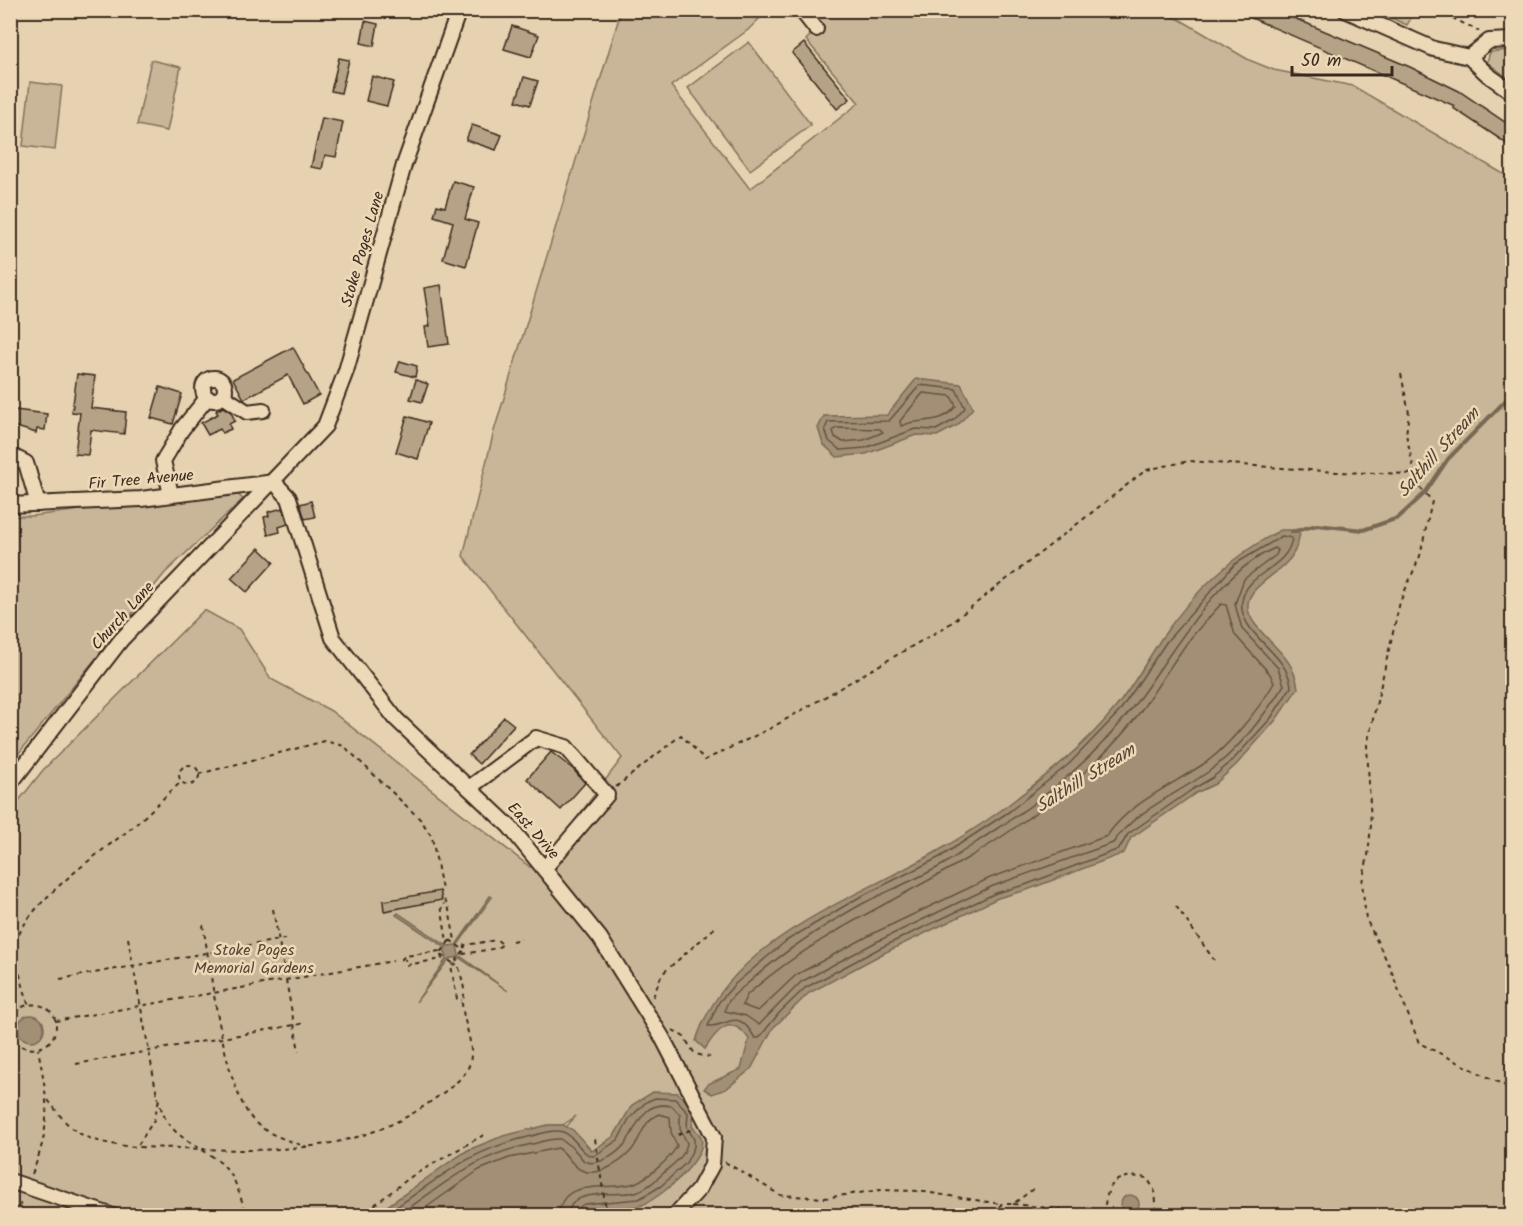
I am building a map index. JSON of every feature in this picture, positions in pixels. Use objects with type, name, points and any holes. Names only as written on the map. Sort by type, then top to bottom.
[{"type":"street","name":"Stoke Poges Lane","points":[[274,482],[324,426],[346,371],[404,165],[459,10]]},
{"type":"street","points":[[801,10],[816,29]]},
{"type":"street","points":[[1345,10],[1434,49],[1469,57],[1488,75],[1512,92]]},
{"type":"street","points":[[1469,57],[1489,41],[1512,39]]},
{"type":"street","points":[[213,378],[223,382],[225,389],[223,396],[217,400],[207,398],[203,392],[204,384],[213,378]]},
{"type":"street","points":[[223,396],[246,412],[263,410]]},
{"type":"street","points":[[171,494],[164,460],[182,429],[207,398]]},
{"type":"street","points":[[10,455],[26,463],[38,504]]},
{"type":"street","name":"Fir Tree Avenue","points":[[10,505],[141,499],[274,482]]},
{"type":"street","name":"Church Lane","points":[[10,784],[121,640],[274,482]]},
{"type":"street","name":"East Drive","points":[[274,482],[289,498],[333,638],[396,719],[510,827],[600,938],[652,1021],[714,1137],[713,1154]]},
{"type":"street","points":[[469,788],[536,738],[566,747],[608,795],[544,868]]},
{"type":"street","points":[[675,1215],[699,1189],[711,1165],[713,1154]]},
{"type":"street","points":[[10,1181],[113,1215]]},
{"type":"path","points":[[1436,10],[1477,31],[1487,30]]},
{"type":"path","points":[[1401,374],[1409,413],[1406,434],[1417,484],[1432,501],[1420,556],[1397,613],[1367,745],[1371,825],[1368,856],[1362,882],[1366,919],[1389,965],[1419,1043],[1512,1089]]},
{"type":"path","points":[[608,795],[629,774],[681,735],[705,760],[771,728],[947,626],[1146,470],[1189,461],[1336,472],[1415,474]]},
{"type":"path","points":[[199,774],[325,741],[344,746],[421,820],[432,837],[442,890]]},
{"type":"path","points":[[183,766],[193,766],[199,774],[198,780],[193,784],[181,782],[179,772],[183,766]]},
{"type":"path","points":[[28,1004],[15,950],[21,932],[34,912],[65,880],[135,824],[181,782]]},
{"type":"path","points":[[440,954],[450,940],[455,939],[448,905],[444,902],[441,905],[447,942],[450,940],[464,950],[464,954],[497,948],[503,943],[497,940],[465,945],[464,950],[460,957],[451,965],[457,999],[462,1000]]},
{"type":"path","points":[[1176,906],[1214,960]]},
{"type":"path","points":[[273,909],[299,1051]]},
{"type":"path","points":[[203,925],[224,1038],[240,1100],[256,1124],[277,1136],[310,1148]]},
{"type":"path","points":[[710,1057],[695,1054],[684,1037],[652,1021],[652,1002],[662,974],[718,926]]},
{"type":"path","points":[[128,938],[149,1051],[166,1118],[184,1140],[204,1149],[226,1168],[237,1185],[243,1206],[249,1215]]},
{"type":"path","points":[[60,979],[290,938]]},
{"type":"path","points":[[512,941],[521,939]]},
{"type":"path","points":[[48,1100],[68,1126],[86,1137],[111,1144],[137,1147],[263,1152],[310,1148],[343,1142],[387,1128],[449,1088],[467,1070],[471,1054],[458,964],[454,964],[440,954],[440,951],[405,956],[403,959],[406,965],[442,959],[440,954]]},
{"type":"path","points":[[55,1021],[393,961]]},
{"type":"path","points":[[10,1020],[18,1008],[28,1004],[47,1008],[55,1021],[54,1035],[45,1046],[38,1049],[23,1047],[16,1043],[10,1032]]},
{"type":"path","points":[[76,1064],[306,1023]]},
{"type":"path","points":[[16,1215],[42,1149],[47,1123],[48,1100],[38,1049]]},
{"type":"path","points":[[137,1147],[154,1120],[159,1096]]},
{"type":"path","points":[[678,1135],[697,1127]]},
{"type":"path","points":[[360,1215],[412,1176],[487,1133]]},
{"type":"path","points":[[595,1139],[604,1208],[607,1215]]},
{"type":"path","points":[[713,1154],[780,1195],[824,1198],[880,1190],[918,1191],[1001,1204],[1121,1215]]},
{"type":"path","points":[[1104,1214],[1108,1187],[1116,1180],[1132,1175],[1147,1178],[1154,1189],[1156,1215]]},
{"type":"path","points":[[1013,1204],[1036,1187]]},
{"type":"path","points":[[999,1215],[1001,1204]]},
{"type":"path","points":[[1055,1215],[1056,1208]]},
{"type":"green space","name":"Stoke Poges Memorial Gardens","points":[[801,10],[1153,11],[1179,19],[1249,60],[1274,70],[1353,86],[1512,179],[1512,1215],[486,1215],[576,1116],[563,1125],[548,1125],[468,1150],[374,1215],[11,1215],[10,812],[43,770],[204,610],[239,629],[271,679],[331,711],[530,867],[549,855],[622,758],[463,556],[494,431],[621,11],[767,11],[748,30],[671,86],[750,189],[859,103],[806,40],[816,29]]},
{"type":"green space","points":[[1383,10],[1415,11],[1407,25],[1382,14]]},
{"type":"green space","points":[[749,42],[811,125],[750,170],[688,88]]},
{"type":"green space","points":[[1509,50],[1512,53],[1512,81],[1487,62],[1490,52]]},
{"type":"green space","points":[[151,60],[181,67],[167,131],[137,125]]},
{"type":"green space","points":[[30,82],[62,86],[55,150],[23,146]]},
{"type":"green space","points":[[234,491],[243,499],[165,573],[11,763],[11,516],[32,516]]},
{"type":"water","points":[[916,379],[961,384],[973,408],[958,425],[937,436],[916,435],[866,454],[837,457],[823,444],[818,428],[824,416],[887,415]]},
{"type":"water","points":[[1281,530],[1295,530],[1300,534],[1292,557],[1256,589],[1250,596],[1248,604],[1249,613],[1255,624],[1292,668],[1298,688],[1275,721],[1236,765],[1215,784],[1196,793],[1131,838],[1124,853],[1027,890],[998,898],[884,953],[809,993],[773,1028],[751,1069],[726,1089],[712,1094],[704,1089],[708,1084],[741,1069],[749,1039],[736,1027],[725,1027],[719,1031],[705,1049],[696,1041],[712,1006],[735,976],[764,949],[796,927],[936,852],[982,824],[1051,771],[1079,747],[1116,707],[1173,622],[1200,591],[1230,563]]},
{"type":"water","points":[[490,896],[492,897],[457,946],[459,955],[508,991],[458,957],[449,959],[416,1002],[447,958],[444,950],[446,948],[396,915],[398,913],[447,946],[456,945]]},
{"type":"water","points":[[31,1015],[40,1019],[44,1028],[40,1037],[31,1041],[22,1037],[18,1028],[22,1019]]},
{"type":"water","points":[[653,1092],[678,1093],[695,1111],[692,1126],[701,1137],[701,1146],[697,1156],[681,1177],[660,1195],[642,1205],[593,1210],[578,1216],[374,1216],[468,1150],[503,1136],[548,1125],[563,1125],[573,1130],[592,1151],[614,1136],[632,1105]]},
{"type":"water","points":[[1126,1195],[1134,1195],[1139,1200],[1137,1211],[1126,1213],[1121,1208],[1121,1200]]},
{"type":"building","points":[[1233,10],[1275,10],[1410,67],[1459,91],[1512,127],[1512,147],[1453,108],[1455,106]]},
{"type":"building","points":[[365,21],[378,24],[374,46],[361,43]]},
{"type":"building","points":[[512,26],[539,35],[531,57],[504,49]]},
{"type":"building","points":[[804,43],[850,99],[837,109],[792,53]]},
{"type":"building","points":[[339,58],[349,60],[341,93],[331,91]]},
{"type":"building","points":[[372,76],[394,82],[387,106],[366,101]]},
{"type":"building","points":[[524,77],[538,81],[530,105],[516,101]]},
{"type":"building","points":[[322,118],[343,122],[336,157],[325,155],[322,169],[311,167]]},
{"type":"building","points":[[472,125],[502,135],[496,150],[466,140]]},
{"type":"building","points":[[453,181],[474,187],[465,219],[478,223],[466,266],[443,259],[453,222],[434,216],[437,205],[445,207]]},
{"type":"building","points":[[441,285],[449,344],[428,347],[425,327],[430,326],[424,288]]},
{"type":"building","points":[[293,347],[319,395],[303,404],[288,375],[244,399],[233,379]]},
{"type":"building","points":[[400,361],[417,366],[415,377],[396,372]]},
{"type":"building","points":[[77,374],[95,376],[91,408],[126,412],[124,434],[91,430],[88,455],[75,454],[80,413],[72,412]]},
{"type":"building","points":[[416,380],[428,384],[422,402],[410,399]]},
{"type":"building","points":[[160,387],[182,394],[173,424],[151,418]]},
{"type":"building","points":[[223,407],[231,412],[235,421],[229,424],[231,429],[222,433],[220,429],[208,435],[201,423],[218,414],[216,411]]},
{"type":"building","points":[[15,410],[47,414],[45,430],[37,429],[36,433],[13,426]]},
{"type":"building","points":[[407,416],[429,423],[418,459],[396,452]]},
{"type":"building","points":[[311,501],[315,517],[305,519],[300,504]]},
{"type":"building","points":[[283,508],[288,524],[279,527],[280,532],[268,535],[264,517],[269,516],[268,512]]},
{"type":"building","points":[[259,548],[274,562],[247,592],[231,578]]},
{"type":"building","points":[[504,717],[514,725],[479,764],[469,755]]},
{"type":"building","points":[[551,752],[573,769],[585,783],[561,810],[527,779]]},
{"type":"building","points":[[440,891],[442,900],[384,911],[383,901]]},
{"type":"waterway","name":"Salthill Stream","points":[[1292,532],[1317,525],[1363,530],[1398,518],[1425,493],[1448,459],[1512,394]]}]
